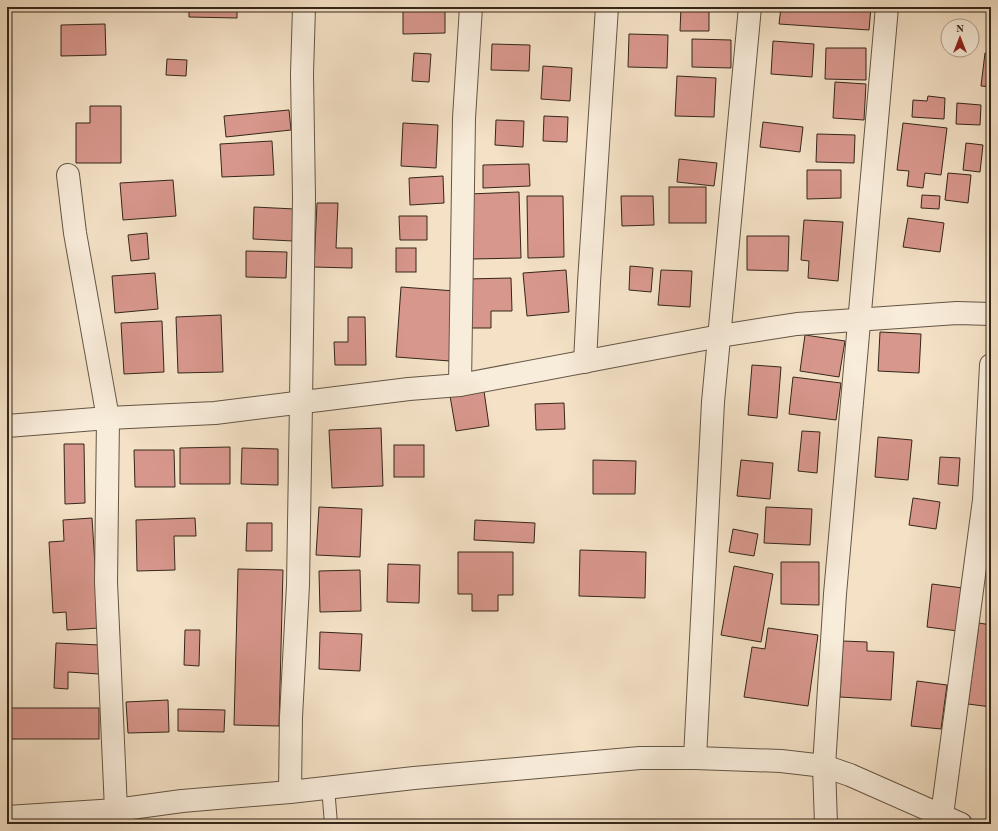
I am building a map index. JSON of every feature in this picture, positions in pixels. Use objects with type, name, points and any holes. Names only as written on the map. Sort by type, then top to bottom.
[{"type":"street","points":[[290,792],[291,717],[298,585],[304,198],[302,74],[304,7]]},
{"type":"street","points":[[460,385],[464,118],[471,7]]},
{"type":"street","points":[[585,362],[588,282],[607,7]]},
{"type":"street","points":[[695,758],[713,402],[750,7]]},
{"type":"street","points":[[826,824],[824,766],[835,594],[887,7]]},
{"type":"street","points":[[68,175],[74,233],[108,418],[106,582],[116,810]]},
{"type":"street","points":[[7,426],[108,418],[215,413],[409,389],[460,385],[720,336],[797,324],[958,313],[991,314]]},
{"type":"street","points":[[942,815],[984,500],[991,365]]},
{"type":"street","points":[[7,817],[116,810],[182,801],[640,758],[695,758],[781,761],[824,766],[850,775],[961,824]]},
{"type":"lane","points":[[328,788],[331,824]]},
{"type":"building","points":[[189,7],[237,7],[237,18],[189,17]]},
{"type":"building","points":[[245,7],[267,7],[267,10],[245,10]]},
{"type":"building","points":[[403,7],[445,7],[445,33],[403,34]]},
{"type":"building","points":[[681,7],[709,8],[709,31],[680,31]]},
{"type":"building","points":[[781,7],[871,7],[869,30],[779,24]]},
{"type":"building","points":[[105,24],[106,55],[61,56],[61,25]]},
{"type":"building","points":[[629,34],[668,35],[667,68],[628,67]]},
{"type":"building","points":[[692,39],[731,40],[731,68],[692,67]]},
{"type":"building","points":[[773,41],[814,44],[812,77],[771,74]]},
{"type":"building","points":[[492,44],[530,45],[529,71],[491,70]]},
{"type":"building","points":[[826,48],[866,48],[866,80],[825,79]]},
{"type":"building","points":[[414,53],[431,54],[429,82],[412,81]]},
{"type":"building","points":[[985,53],[991,54],[991,87],[981,86]]},
{"type":"building","points":[[167,59],[187,60],[186,76],[166,75]]},
{"type":"building","points":[[543,66],[572,68],[570,101],[541,99]]},
{"type":"building","points":[[677,76],[716,78],[714,117],[675,116]]},
{"type":"building","points":[[835,82],[866,84],[864,120],[833,118]]},
{"type":"building","points":[[928,96],[945,98],[944,119],[912,117],[913,100],[927,101]]},
{"type":"building","points":[[957,103],[981,105],[980,125],[956,124]]},
{"type":"building","points":[[90,106],[121,106],[121,163],[76,163],[76,123],[90,123]]},
{"type":"building","points":[[289,110],[291,130],[226,137],[224,116]]},
{"type":"building","points":[[544,116],[568,117],[567,142],[543,141]]},
{"type":"building","points":[[496,120],[524,121],[523,147],[495,145]]},
{"type":"building","points":[[763,122],[803,127],[800,152],[760,147]]},
{"type":"building","points":[[403,123],[438,125],[436,168],[401,166]]},
{"type":"building","points":[[903,123],[947,128],[941,175],[925,173],[923,188],[907,186],[909,171],[897,170]]},
{"type":"building","points":[[817,134],[855,135],[854,163],[816,162]]},
{"type":"building","points":[[272,141],[274,175],[222,177],[220,144]]},
{"type":"building","points":[[966,143],[983,145],[980,172],[963,170]]},
{"type":"building","points":[[679,159],[717,163],[714,186],[677,182]]},
{"type":"building","points":[[529,164],[530,186],[483,188],[483,165]]},
{"type":"building","points":[[807,170],[841,170],[841,198],[807,199]]},
{"type":"building","points":[[948,173],[971,175],[968,203],[945,200]]},
{"type":"building","points":[[443,176],[444,203],[410,205],[409,178]]},
{"type":"building","points":[[173,180],[176,216],[123,220],[120,183]]},
{"type":"building","points":[[669,187],[706,187],[706,223],[669,223]]},
{"type":"building","points":[[519,192],[521,258],[472,259],[469,194]]},
{"type":"building","points":[[922,195],[940,196],[939,209],[921,208]]},
{"type":"building","points":[[527,196],[563,196],[564,257],[528,258]]},
{"type":"building","points":[[621,196],[653,196],[654,225],[622,226]]},
{"type":"building","points":[[317,203],[338,203],[336,248],[352,248],[352,268],[314,267]]},
{"type":"building","points":[[254,207],[295,209],[293,241],[253,239]]},
{"type":"building","points":[[399,216],[427,216],[427,240],[400,240]]},
{"type":"building","points":[[908,218],[944,223],[940,252],[903,247]]},
{"type":"building","points":[[804,220],[843,222],[838,281],[808,278],[809,261],[801,260]]},
{"type":"building","points":[[147,233],[149,259],[131,261],[128,235]]},
{"type":"building","points":[[747,236],[789,236],[788,271],[747,270]]},
{"type":"building","points":[[396,248],[416,248],[416,272],[396,272]]},
{"type":"building","points":[[246,251],[287,252],[286,278],[246,277]]},
{"type":"building","points":[[630,266],[653,268],[651,292],[629,290]]},
{"type":"building","points":[[566,270],[569,312],[527,316],[523,273]]},
{"type":"building","points":[[661,270],[692,271],[690,307],[658,305]]},
{"type":"building","points":[[155,273],[158,309],[115,313],[112,276]]},
{"type":"building","points":[[511,278],[512,311],[491,311],[491,328],[466,328],[466,279]]},
{"type":"building","points":[[401,287],[455,291],[450,361],[396,357]]},
{"type":"building","points":[[221,315],[223,372],[178,373],[176,317]]},
{"type":"building","points":[[348,317],[365,317],[366,365],[335,365],[334,342],[348,342]]},
{"type":"building","points":[[162,321],[164,372],[124,374],[121,323]]},
{"type":"building","points":[[880,332],[921,334],[919,373],[878,371]]},
{"type":"building","points":[[805,335],[845,341],[839,377],[800,371]]},
{"type":"building","points":[[752,365],[781,367],[777,418],[748,415]]},
{"type":"building","points":[[793,377],[841,383],[836,420],[789,414]]},
{"type":"building","points":[[484,391],[489,426],[456,431],[450,396]]},
{"type":"building","points":[[564,403],[565,429],[536,430],[535,404]]},
{"type":"building","points":[[381,428],[383,486],[332,488],[329,430]]},
{"type":"building","points":[[802,431],[820,432],[817,473],[798,471]]},
{"type":"building","points":[[878,437],[912,440],[908,480],[875,477]]},
{"type":"building","points":[[64,444],[84,444],[85,503],[65,504]]},
{"type":"building","points":[[394,445],[424,445],[424,477],[394,477]]},
{"type":"building","points":[[230,447],[230,484],[180,484],[180,448]]},
{"type":"building","points":[[242,448],[278,449],[278,485],[241,484]]},
{"type":"building","points":[[134,450],[174,450],[175,487],[135,487]]},
{"type":"building","points":[[940,457],[960,458],[958,486],[938,484]]},
{"type":"building","points":[[593,460],[636,461],[635,494],[593,494]]},
{"type":"building","points":[[741,460],[773,463],[770,499],[737,496]]},
{"type":"building","points":[[913,498],[940,502],[936,529],[909,525]]},
{"type":"building","points":[[319,507],[362,509],[360,557],[316,555]]},
{"type":"building","points":[[766,507],[812,509],[810,545],[764,543]]},
{"type":"building","points":[[92,518],[99,628],[67,630],[66,612],[53,613],[49,542],[64,541],[63,520]]},
{"type":"building","points":[[195,518],[196,536],[174,536],[175,570],[137,571],[136,520]]},
{"type":"building","points":[[475,520],[535,523],[534,543],[474,540]]},
{"type":"building","points":[[247,523],[272,523],[272,551],[246,551]]},
{"type":"building","points":[[733,529],[758,534],[754,556],[729,552]]},
{"type":"building","points":[[580,550],[646,552],[645,598],[579,596]]},
{"type":"building","points":[[458,552],[513,552],[513,595],[498,595],[498,611],[472,611],[472,594],[458,594]]},
{"type":"building","points":[[781,562],[819,562],[819,605],[781,604]]},
{"type":"building","points":[[388,564],[420,565],[419,603],[387,602]]},
{"type":"building","points":[[734,566],[773,574],[761,642],[721,635]]},
{"type":"building","points":[[238,569],[283,570],[279,726],[234,725]]},
{"type":"building","points":[[360,570],[361,611],[320,612],[319,571]]},
{"type":"building","points":[[932,584],[963,588],[958,631],[927,627]]},
{"type":"building","points":[[979,623],[991,625],[991,707],[968,704]]},
{"type":"building","points":[[768,628],[818,635],[808,706],[744,697],[752,647],[765,649]]},
{"type":"building","points":[[185,630],[200,630],[199,666],[184,665]]},
{"type":"building","points":[[320,632],[362,634],[360,671],[319,669]]},
{"type":"building","points":[[843,641],[867,642],[867,651],[894,652],[891,700],[840,697]]},
{"type":"building","points":[[56,643],[100,645],[99,674],[68,672],[68,689],[54,688]]},
{"type":"building","points":[[917,681],[947,685],[941,729],[911,726]]},
{"type":"building","points":[[168,700],[169,732],[128,733],[126,702]]},
{"type":"building","points":[[7,708],[99,708],[99,739],[7,739]]},
{"type":"building","points":[[178,709],[225,710],[224,732],[178,731]]}]
